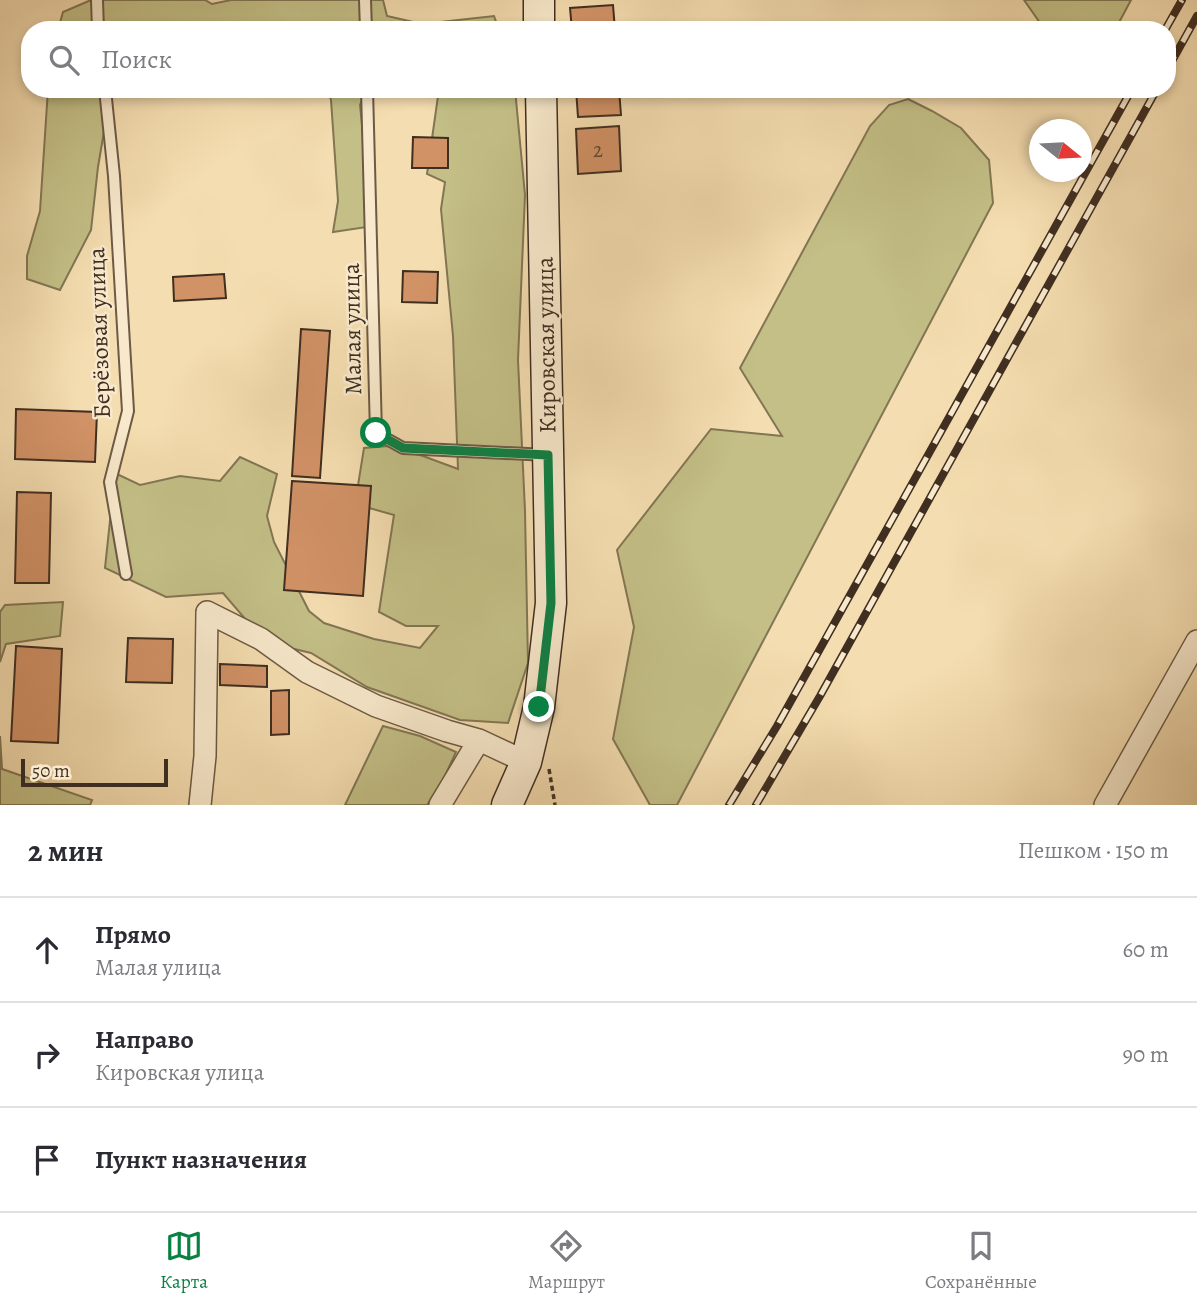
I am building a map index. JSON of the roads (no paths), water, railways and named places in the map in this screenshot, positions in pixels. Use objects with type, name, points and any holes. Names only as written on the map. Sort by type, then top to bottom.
[{"type":"main road","points":[[539,0],[539,21]]},
{"type":"main road","name":"Кировская улица","points":[[507,805],[526,762],[539,707],[551,603],[541,98]]},
{"type":"street","points":[[200,805],[205,756],[207,612],[261,639],[307,672],[376,706],[479,740],[526,762]]},
{"type":"street","points":[[1105,805],[1197,640]]},
{"type":"street","points":[[440,805],[479,740]]},
{"type":"lane","points":[[97,0],[98,21]]},
{"type":"lane","points":[[365,0],[366,21]]},
{"type":"lane","name":"Берёзовая улица","points":[[106,98],[114,176],[128,411],[110,482],[126,574]]},
{"type":"lane","name":"Малая улица","points":[[368,98],[376,433],[403,448],[548,455]]},
{"type":"railway","points":[[1170,21],[1182,0]]},
{"type":"railway","points":[[1176,54],[1197,16]]},
{"type":"railway","points":[[729,805],[777,726],[1127,98]]},
{"type":"railway","points":[[756,805],[820,696],[1152,98]]}]
